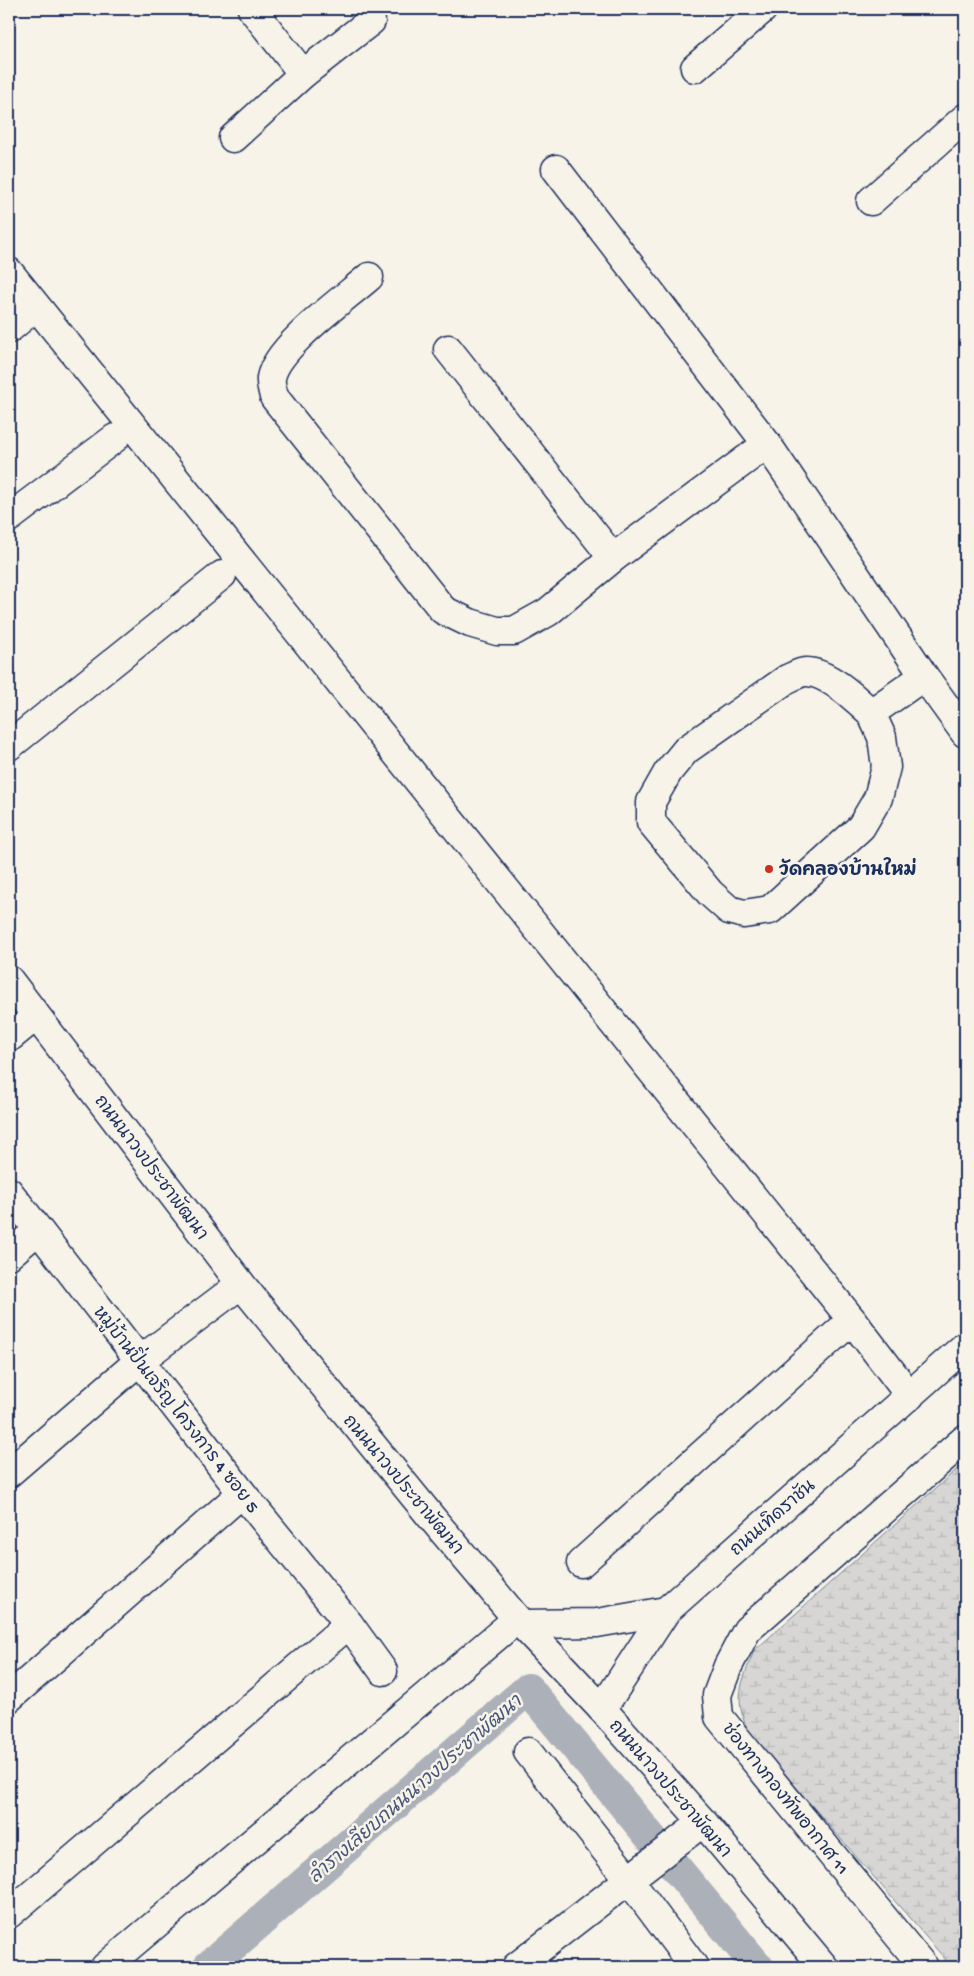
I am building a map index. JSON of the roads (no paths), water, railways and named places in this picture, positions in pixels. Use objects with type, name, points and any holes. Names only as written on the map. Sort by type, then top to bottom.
[{"type":"street","points":[[252,9],[303,74]]},
{"type":"street","points":[[694,68],[763,9]]},
{"type":"street","points":[[233,138],[303,74],[370,22]]},
{"type":"street","points":[[871,201],[965,118]]},
{"type":"street","points":[[556,169],[767,444],[924,676],[965,733]]},
{"type":"street","points":[[9,272],[852,1320],[910,1396]]},
{"type":"street","points":[[369,277],[293,342],[277,360],[271,379],[274,397],[443,610],[470,622],[496,631],[514,631],[548,612],[613,558],[767,444]]},
{"type":"street","points":[[9,329],[36,307]]},
{"type":"street","points":[[448,349],[613,558]]},
{"type":"street","points":[[9,518],[115,438]]},
{"type":"street","points":[[9,746],[222,575]]},
{"type":"street","points":[[805,672],[821,676],[848,692],[871,713],[882,737],[886,767],[878,798],[860,826],[770,910],[744,914],[729,910],[710,893],[652,822],[651,802],[668,772],[686,750],[787,679],[805,672]]},
{"type":"street","points":[[871,713],[924,676]]},
{"type":"street","name":"ถนนนาวงประชาพัฒนา","points":[[9,980],[241,1284],[520,1621],[602,1709],[702,1822],[824,1967]]},
{"type":"street","points":[[9,1038],[36,1016]]},
{"type":"street","name":"หมู่บ้านปิ่นเจริญ โครงการ 4 ซอย 5","points":[[9,1192],[242,1493],[348,1624],[383,1671]]},
{"type":"street","points":[[9,1255],[38,1230]]},
{"type":"street","points":[[9,1473],[139,1361],[241,1284]]},
{"type":"street","points":[[581,1563],[852,1320]]},
{"type":"street","name":"ถนนเทิดราชัน","points":[[602,1709],[666,1611],[965,1346]]},
{"type":"street","name":"ช่องทางกองทัพอากาศ 11","points":[[924,1967],[719,1717],[717,1695],[728,1666],[747,1630],[965,1440]]},
{"type":"street","points":[[9,1698],[242,1493]]},
{"type":"street","points":[[105,1967],[520,1621],[597,1623],[666,1611]]},
{"type":"street","points":[[9,1914],[348,1624]]},
{"type":"street","points":[[528,1752],[637,1873],[694,1967]]},
{"type":"street","points":[[516,1967],[702,1822]]},
{"type":"waterway","name":"ลำรางเลียบถนนนาวงประชาพัฒนา","points":[[208,1967],[528,1689],[758,1967]]},
{"type":"place","name":"วัดคลองบ้านใหม่","points":[[769,869]]}]
